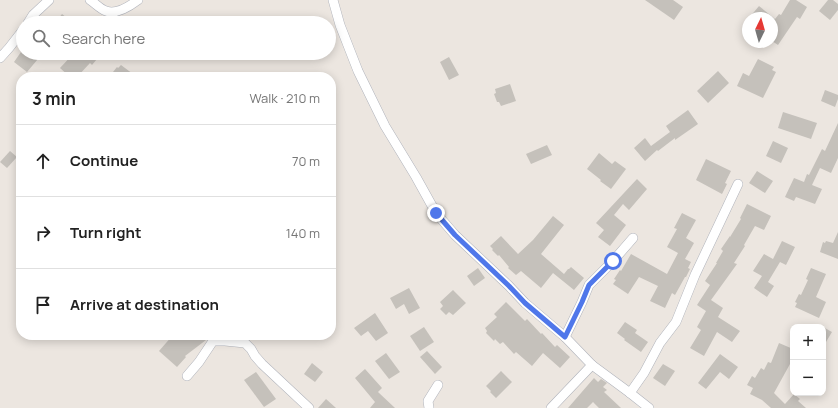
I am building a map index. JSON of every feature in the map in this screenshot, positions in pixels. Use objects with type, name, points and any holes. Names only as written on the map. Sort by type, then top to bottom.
[{"type":"street","points":[[32,16],[49,0]]},
{"type":"street","points":[[90,0],[104,11],[113,13],[120,11],[138,0]]},
{"type":"street","points":[[333,0],[340,25],[358,71],[385,126],[436,213],[455,235],[525,303],[565,337],[592,365],[649,408]]},
{"type":"street","points":[[0,58],[16,39]]},
{"type":"street","points":[[630,393],[644,373],[660,343],[676,322],[695,275],[738,184]]},
{"type":"street","points":[[565,337],[589,285],[633,238]]},
{"type":"street","points":[[187,376],[199,362],[213,341],[245,343],[262,364],[309,408]]},
{"type":"street","points":[[551,408],[592,365]]},
{"type":"street","points":[[429,408],[428,401],[438,385]]},
{"type":"building","points":[[645,0],[673,0],[683,7],[674,20]]},
{"type":"building","points":[[790,0],[796,0],[807,7],[800,19],[797,17],[778,45],[778,15],[781,15]]},
{"type":"building","points":[[828,0],[833,0],[838,4],[838,10],[830,20],[819,11]]},
{"type":"building","points":[[759,6],[766,12],[754,12]]},
{"type":"building","points":[[449,57],[459,75],[449,80],[440,62]]},
{"type":"building","points":[[16,59],[37,60],[27,72],[14,62]]},
{"type":"building","points":[[758,59],[774,67],[772,70],[776,72],[763,98],[737,86],[743,73],[749,76]]},
{"type":"building","points":[[67,60],[96,60],[92,65],[90,63],[82,72],[64,72],[60,68]]},
{"type":"building","points":[[121,65],[130,72],[113,72],[117,67],[118,68]]},
{"type":"building","points":[[718,71],[729,83],[708,103],[697,91]]},
{"type":"building","points":[[510,84],[516,101],[501,106],[499,102],[497,102],[494,94],[496,93],[495,89]]},
{"type":"building","points":[[825,90],[838,95],[835,107],[821,101]]},
{"type":"building","points":[[688,110],[698,124],[675,140],[675,138],[658,151],[657,150],[645,161],[634,148],[645,138],[651,146],[670,132],[666,126]]},
{"type":"building","points":[[783,112],[817,123],[811,139],[778,128]]},
{"type":"building","points":[[838,123],[838,158],[831,173],[820,168],[812,185],[822,189],[815,204],[796,197],[794,201],[785,197],[794,178],[804,182],[822,149],[825,151]]},
{"type":"building","points":[[773,141],[788,148],[781,163],[766,156]]},
{"type":"building","points":[[547,145],[552,155],[531,164],[526,154]]},
{"type":"building","points":[[10,151],[16,156],[7,168],[0,162]]},
{"type":"building","points":[[599,153],[612,164],[615,161],[626,169],[611,189],[587,169]]},
{"type":"building","points":[[706,159],[731,171],[725,183],[727,184],[722,194],[696,180]]},
{"type":"building","points":[[757,171],[773,181],[765,193],[749,183]]},
{"type":"building","points":[[637,179],[647,189],[629,210],[623,204],[614,215],[626,225],[610,246],[598,237],[604,230],[596,223]]},
{"type":"building","points":[[747,204],[771,216],[764,230],[755,226],[734,263],[737,264],[711,300],[723,308],[718,317],[740,331],[732,342],[717,332],[704,356],[690,348],[701,330],[697,327],[706,311],[697,305],[710,285],[705,281],[723,251],[721,249],[741,219],[740,218]]},
{"type":"building","points":[[682,213],[696,220],[686,238],[694,243],[685,259],[691,262],[688,268],[690,269],[675,295],[672,293],[665,308],[650,301],[658,286],[639,277],[628,294],[613,284],[616,280],[614,279],[620,270],[621,271],[631,254],[667,274],[678,253],[667,247],[677,229],[674,228]]},
{"type":"building","points":[[553,216],[564,225],[541,254],[564,274],[571,267],[584,278],[574,290],[553,273],[541,288],[521,271],[516,275],[508,268],[509,267],[499,255],[498,256],[492,250],[493,249],[490,246],[501,236],[518,254],[533,240]]},
{"type":"building","points":[[838,232],[838,259],[820,252],[823,242],[825,243],[826,241],[833,243]]},
{"type":"building","points":[[782,241],[795,247],[786,265],[780,262],[768,282],[774,286],[767,297],[754,288],[762,276],[753,271],[764,254],[773,259]]},
{"type":"building","points":[[478,268],[485,278],[474,286],[467,276]]},
{"type":"building","points":[[811,268],[826,274],[816,297],[826,302],[819,318],[795,307],[797,303],[795,302],[799,294],[801,295],[808,280],[806,279]]},
{"type":"building","points":[[409,288],[420,308],[409,314],[404,304],[396,309],[390,298]]},
{"type":"building","points":[[453,290],[466,303],[453,315],[449,312],[446,315],[440,309],[443,306],[440,302]]},
{"type":"building","points":[[506,302],[525,321],[527,319],[555,347],[557,345],[570,357],[560,368],[543,353],[532,366],[516,352],[514,354],[503,342],[500,344],[495,339],[494,341],[486,333],[487,331],[485,328],[497,317],[494,314]]},
{"type":"building","points":[[375,313],[388,333],[376,341],[368,331],[361,336],[354,328]]},
{"type":"building","points":[[625,322],[637,330],[635,333],[648,342],[641,352],[617,333]]},
{"type":"building","points":[[424,327],[434,342],[420,351],[410,336]]},
{"type":"building","points":[[826,329],[832,332],[826,342]]},
{"type":"building","points":[[169,340],[206,340],[185,356],[186,357],[177,367],[159,351]]},
{"type":"building","points":[[779,343],[790,348],[790,364],[774,393],[785,404],[792,396],[796,396],[800,399],[798,401],[806,408],[771,408],[762,400],[750,394],[753,388],[747,385],[752,376],[755,378],[761,368],[764,370],[768,362],[771,363]]},
{"type":"building","points":[[427,351],[442,367],[435,374],[420,357]]},
{"type":"building","points":[[386,353],[400,372],[389,379],[375,361]]},
{"type":"building","points":[[720,354],[738,367],[729,379],[720,372],[706,389],[698,383]]},
{"type":"building","points":[[312,363],[323,372],[315,382],[304,374]]},
{"type":"building","points":[[663,364],[675,371],[665,386],[653,378]]},
{"type":"building","points":[[365,369],[382,388],[378,392],[395,408],[370,408],[375,402],[355,378]]},
{"type":"building","points":[[501,371],[512,382],[496,398],[486,386]]},
{"type":"building","points":[[256,372],[276,399],[264,407],[244,380]]},
{"type":"building","points":[[594,378],[598,382],[601,379],[607,383],[603,387],[607,390],[604,392],[621,408],[599,408],[593,402],[587,408],[568,408]]},
{"type":"building","points":[[326,399],[336,408],[318,408]]},
{"type":"route","points":[[436,213],[455,235],[525,303],[565,337],[589,285],[613,261]]}]
